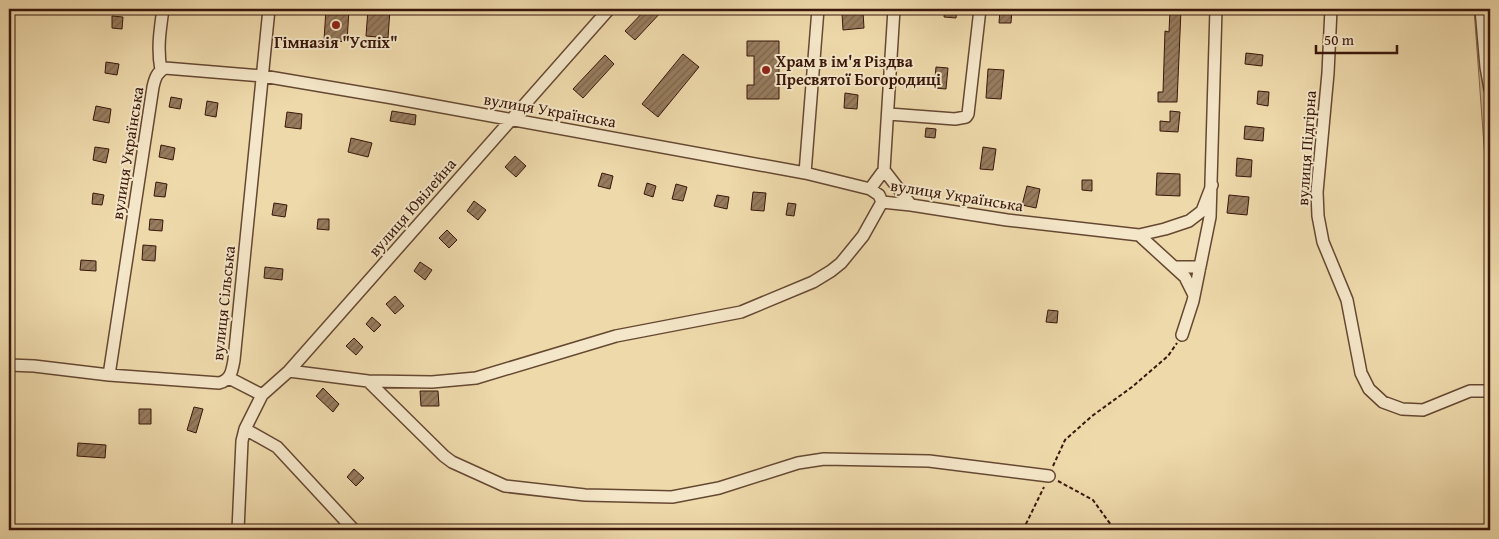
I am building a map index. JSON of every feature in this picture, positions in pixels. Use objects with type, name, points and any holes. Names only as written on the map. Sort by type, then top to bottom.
[{"type":"street","points":[[161,70],[158,58],[164,9]]},
{"type":"street","name":"вулиця Сільська","points":[[9,365],[219,383],[225,382],[229,378],[234,360],[269,9]]},
{"type":"street","name":"вулиця Ювілейна","points":[[238,530],[242,440],[245,429],[262,395],[288,371],[609,9]]},
{"type":"street","points":[[805,173],[818,9]]},
{"type":"street","points":[[870,189],[884,170],[894,9]]},
{"type":"street","points":[[888,114],[954,119],[966,117],[968,114],[980,9]]},
{"type":"street","name":"вулиця Українська","points":[[1182,335],[1194,295],[1210,217],[1216,9]]},
{"type":"street","name":"вулиця Підгірна","points":[[1331,9],[1328,73],[1317,192],[1318,216],[1324,242],[1347,300],[1361,373],[1369,389],[1383,402],[1402,409],[1423,410],[1470,391],[1490,391]]},
{"type":"street","points":[[1481,9],[1490,90]]},
{"type":"street","name":"вулиця Українська","points":[[109,375],[153,87],[155,77],[161,70],[170,67],[263,76],[805,173],[870,189],[879,195],[882,202],[1007,220],[1139,235],[1189,221],[1202,211],[1212,185]]},
{"type":"street","points":[[884,170],[911,205]]},
{"type":"street","points":[[288,371],[368,381],[432,382],[476,378],[616,336],[741,312],[813,282],[832,271],[863,236],[882,202]]},
{"type":"street","points":[[1139,235],[1185,277],[1194,295]]},
{"type":"street","points":[[1174,267],[1200,267]]},
{"type":"street","points":[[229,378],[262,395]]},
{"type":"street","points":[[368,381],[444,456],[452,462],[505,486],[585,495],[672,497],[719,488],[798,463],[824,459],[929,461],[1049,476]]},
{"type":"street","points":[[245,429],[277,447],[354,530]]},
{"type":"path","points":[[1023,530],[1065,440],[1092,416],[1132,387],[1168,356],[1182,335]]},
{"type":"path","points":[[1049,476],[1093,500],[1111,525],[1118,530]]},
{"type":"shaded area","points":[[1474,9],[1490,9],[1490,227]]},
{"type":"building","points":[[326,9],[349,9],[347,42],[324,40]]},
{"type":"building","points":[[368,9],[390,9],[388,38],[366,36]]},
{"type":"building","points":[[646,9],[664,9],[635,40],[625,31]]},
{"type":"building","points":[[945,9],[957,9],[956,18],[944,17]]},
{"type":"building","points":[[1000,9],[1012,9],[1011,23],[999,23]]},
{"type":"building","points":[[1170,10],[1181,10],[1177,102],[1158,102],[1158,92],[1163,92],[1165,31],[1169,32]]},
{"type":"building","points":[[863,12],[864,28],[843,30],[842,13]]},
{"type":"building","points":[[112,16],[123,17],[122,29],[112,28]]},
{"type":"building","name":"Храм в ім'я Різдва Пресвятої Богородиці","points":[[747,41],[779,41],[779,99],[747,99],[747,85],[754,85],[754,56],[747,56]]},
{"type":"building","points":[[1246,53],[1263,55],[1262,66],[1245,64]]},
{"type":"building","points":[[683,54],[699,67],[658,117],[642,104]]},
{"type":"building","points":[[605,55],[614,64],[583,98],[573,89]]},
{"type":"building","points":[[106,62],[119,64],[117,75],[105,73]]},
{"type":"building","points":[[936,67],[948,68],[946,89],[934,88]]},
{"type":"building","points":[[988,69],[1004,70],[1001,99],[986,98]]},
{"type":"building","points":[[1258,91],[1269,92],[1268,106],[1257,104]]},
{"type":"building","points":[[845,93],[858,95],[857,109],[844,108]]},
{"type":"building","points":[[171,97],[182,99],[180,109],[169,107]]},
{"type":"building","points":[[207,101],[218,103],[216,117],[205,115]]},
{"type":"building","points":[[96,106],[111,109],[109,123],[93,120]]},
{"type":"building","points":[[392,111],[416,115],[415,125],[390,121]]},
{"type":"building","points":[[1170,111],[1180,112],[1178,132],[1160,131],[1160,121],[1170,122]]},
{"type":"building","points":[[287,112],[302,114],[301,129],[285,127]]},
{"type":"building","points":[[1245,126],[1264,128],[1263,141],[1244,139]]},
{"type":"building","points":[[926,128],[936,129],[935,138],[925,137]]},
{"type":"building","points":[[351,138],[372,143],[368,157],[348,152]]},
{"type":"building","points":[[161,145],[175,148],[173,160],[159,157]]},
{"type":"building","points":[[95,147],[109,149],[106,163],[93,160]]},
{"type":"building","points":[[983,147],[996,149],[993,170],[980,169]]},
{"type":"building","points":[[515,156],[526,166],[516,177],[505,167]]},
{"type":"building","points":[[1237,158],[1252,160],[1251,177],[1236,176]]},
{"type":"building","points":[[602,173],[613,176],[610,189],[598,186]]},
{"type":"building","points":[[1157,173],[1180,174],[1180,196],[1156,195]]},
{"type":"building","points":[[1082,180],[1092,180],[1092,191],[1082,190]]},
{"type":"building","points":[[156,182],[167,184],[165,197],[154,196]]},
{"type":"building","points":[[647,183],[656,186],[653,197],[644,194]]},
{"type":"building","points":[[676,184],[687,187],[683,201],[672,199]]},
{"type":"building","points":[[1027,186],[1040,189],[1036,208],[1022,205]]},
{"type":"building","points":[[753,192],[766,193],[764,211],[751,210]]},
{"type":"building","points":[[93,193],[104,195],[102,205],[92,204]]},
{"type":"building","points":[[717,195],[729,197],[727,209],[714,206]]},
{"type":"building","points":[[1229,195],[1249,197],[1247,215],[1227,213]]},
{"type":"building","points":[[474,201],[486,210],[478,220],[467,211]]},
{"type":"building","points":[[274,203],[287,205],[285,217],[272,215]]},
{"type":"building","points":[[788,203],[796,204],[794,216],[786,215]]},
{"type":"building","points":[[150,219],[163,220],[162,231],[149,230]]},
{"type":"building","points":[[318,219],[329,219],[329,230],[317,229]]},
{"type":"building","points":[[447,230],[457,240],[449,248],[439,238]]},
{"type":"building","points":[[143,245],[156,246],[155,261],[142,260]]},
{"type":"building","points":[[81,260],[96,261],[96,271],[80,270]]},
{"type":"building","points":[[420,262],[432,270],[425,280],[414,271]]},
{"type":"building","points":[[265,267],[283,269],[282,280],[264,278]]},
{"type":"building","points":[[395,296],[404,306],[395,314],[386,304]]},
{"type":"building","points":[[1048,310],[1058,311],[1057,323],[1046,322]]},
{"type":"building","points":[[372,317],[381,325],[374,332],[366,324]]},
{"type":"building","points":[[354,338],[363,347],[356,355],[346,346]]},
{"type":"building","points":[[323,388],[339,404],[333,412],[316,396]]},
{"type":"building","points":[[420,391],[438,391],[439,406],[421,406]]},
{"type":"building","points":[[194,407],[203,409],[196,433],[187,430]]},
{"type":"building","points":[[139,409],[151,409],[151,424],[139,424]]},
{"type":"building","points":[[78,443],[106,445],[105,458],[77,456]]},
{"type":"building","points":[[354,469],[364,478],[356,486],[347,477]]},
{"type":"place","name":"Гімназія \"Успіх\"","points":[[336,25]]},
{"type":"place","name":"Храм в ім'я Різдва Пресвятої Богородиці","points":[[766,70]]}]
